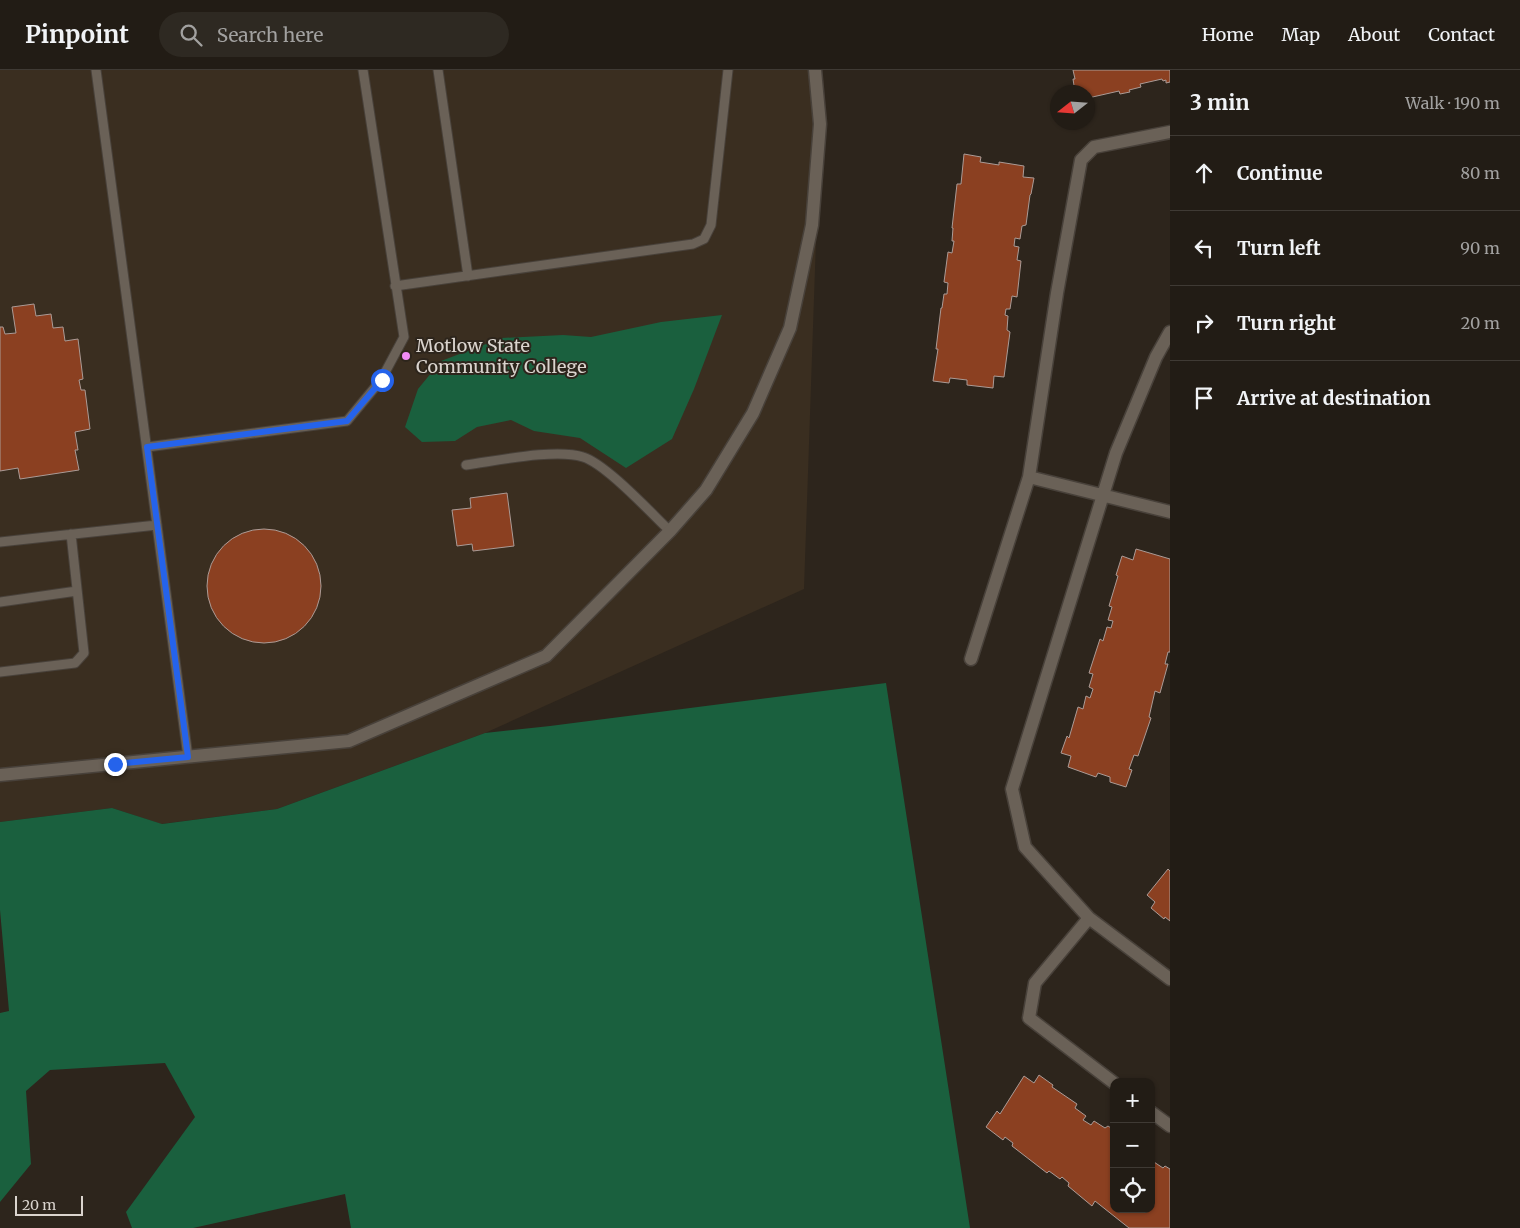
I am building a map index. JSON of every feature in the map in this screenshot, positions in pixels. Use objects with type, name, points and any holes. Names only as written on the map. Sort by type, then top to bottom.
[{"type":"street","points":[[0,775],[349,741],[546,656],[670,531],[706,490],[753,414],[790,328],[812,225],[820,124],[815,70]]},
{"type":"street","points":[[972,659],[1029,477],[1056,293],[1081,160],[1094,147],[1170,132]]},
{"type":"street","points":[[1170,332],[1156,356],[1116,453],[1012,788],[1025,847],[1089,918],[1170,979]]},
{"type":"street","points":[[1029,477],[1170,512]]},
{"type":"street","points":[[1089,918],[1035,983],[1029,1018],[1110,1080]]},
{"type":"street","points":[[1155,1115],[1170,1126]]},
{"type":"lane","points":[[96,70],[188,757]]},
{"type":"lane","points":[[147,447],[347,421],[382,380],[404,337],[363,70]]},
{"type":"lane","points":[[438,70],[468,276]]},
{"type":"lane","points":[[396,286],[693,244],[704,239],[711,225],[728,70]]},
{"type":"lane","points":[[466,465],[562,453],[584,457],[602,467],[670,531]]},
{"type":"lane","points":[[0,542],[157,525]]},
{"type":"lane","points":[[0,672],[75,664],[84,653],[71,534]]},
{"type":"lane","points":[[0,602],[78,591]]},
{"type":"shaded area","name":"Motlow State Community College","points":[[0,70],[815,70],[820,124],[804,589],[485,733],[277,809],[161,824],[112,808],[0,822]]},
{"type":"green space","points":[[722,315],[694,389],[672,439],[626,468],[580,438],[534,431],[511,420],[477,427],[455,441],[422,442],[405,427],[418,389],[441,361],[502,338],[563,335],[591,337],[661,322]]},
{"type":"green space","points":[[886,683],[970,1228],[351,1228],[345,1194],[193,1228],[132,1228],[126,1212],[195,1117],[165,1063],[50,1070],[26,1091],[31,1164],[0,1202],[0,1013],[9,1011],[0,910],[0,822],[112,808],[162,824],[277,809],[485,733]]},
{"type":"building","points":[[1073,70],[1170,70],[1170,82],[1166,83],[1166,80],[1163,81],[1162,79],[1140,84],[1141,87],[1129,90],[1130,92],[1120,94],[1119,91],[1095,96],[1095,85],[1074,85],[1073,79],[1075,79]]},
{"type":"building","points":[[964,154],[981,157],[980,162],[999,165],[999,162],[1024,166],[1023,177],[1034,178],[1026,225],[1022,226],[1020,239],[1015,238],[1014,246],[1019,247],[1017,260],[1021,261],[1017,297],[1012,296],[1010,309],[1006,309],[1005,315],[1008,316],[1007,330],[1010,332],[1004,377],[994,376],[993,388],[967,385],[967,380],[950,378],[949,383],[933,381],[941,308],[944,294],[947,294],[948,283],[944,282],[948,252],[952,253],[954,241],[952,241],[952,228],[957,184],[961,184]]},
{"type":"building","points":[[34,304],[36,316],[51,314],[53,328],[63,327],[65,341],[78,339],[83,379],[79,380],[81,390],[85,390],[90,429],[75,432],[78,450],[75,450],[79,470],[20,479],[18,468],[0,471],[0,327],[3,327],[5,334],[16,333],[12,307]]},
{"type":"building","points":[[507,493],[514,546],[473,551],[472,544],[457,546],[452,510],[471,508],[470,498]]},
{"type":"building","points":[[264,529],[286,534],[304,546],[316,564],[321,586],[316,608],[304,626],[286,638],[264,643],[242,638],[224,626],[212,608],[207,586],[212,564],[224,546],[242,534]]},
{"type":"building","points":[[1136,549],[1170,559],[1170,652],[1168,652],[1165,664],[1168,664],[1160,693],[1155,691],[1149,717],[1151,718],[1138,756],[1134,755],[1129,769],[1132,770],[1126,787],[1110,782],[1110,777],[1098,773],[1096,777],[1068,767],[1071,756],[1061,753],[1067,736],[1069,738],[1078,707],[1083,709],[1086,696],[1090,698],[1093,689],[1089,687],[1093,674],[1089,673],[1100,639],[1103,641],[1107,627],[1111,628],[1113,621],[1108,620],[1112,607],[1109,606],[1122,556],[1133,560]]},
{"type":"building","points":[[1168,869],[1170,871],[1170,921],[1165,917],[1164,919],[1151,908],[1155,902],[1147,895]]},
{"type":"building","points":[[1039,1075],[1053,1085],[1052,1087],[1077,1104],[1075,1108],[1086,1116],[1083,1120],[1091,1125],[1094,1121],[1105,1128],[1108,1126],[1110,1127],[1110,1213],[1095,1201],[1092,1206],[1068,1186],[1069,1183],[1062,1177],[1060,1179],[1049,1171],[1047,1173],[1012,1146],[1013,1143],[1005,1137],[1003,1140],[986,1127],[997,1111],[1000,1114],[1024,1076],[1034,1083]]},
{"type":"building","points":[[1155,1163],[1163,1168],[1165,1166],[1170,1169],[1170,1228],[1129,1228],[1110,1213],[1155,1213]]},
{"type":"place","name":"Motlow State Community College","points":[[406,356]]},
{"type":"route","points":[[115,764],[188,757],[147,447],[347,421],[382,380]]}]
